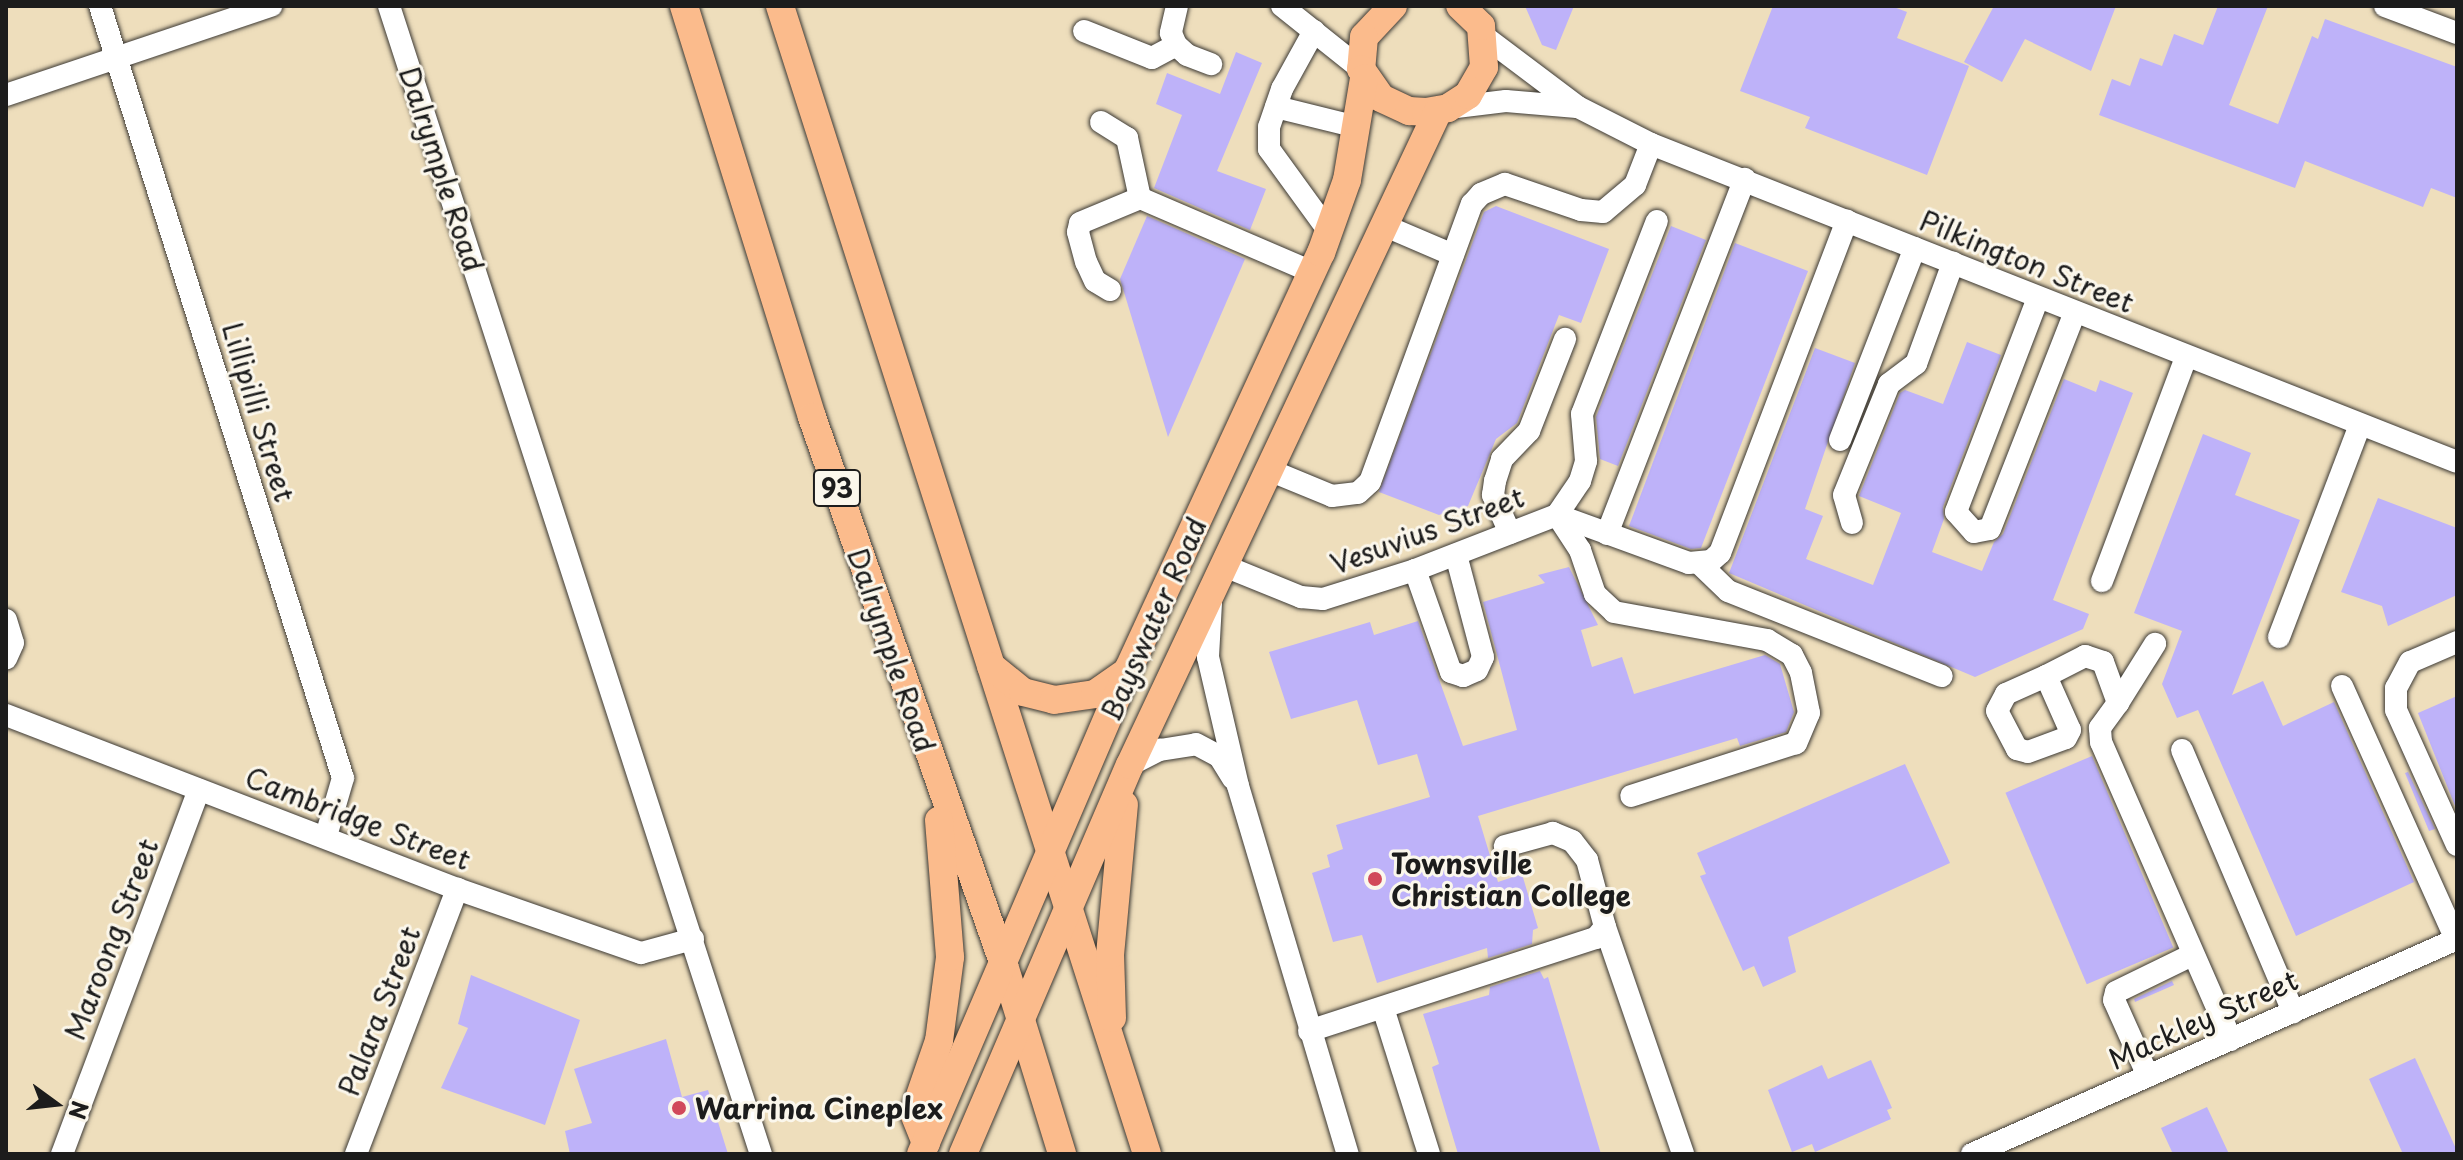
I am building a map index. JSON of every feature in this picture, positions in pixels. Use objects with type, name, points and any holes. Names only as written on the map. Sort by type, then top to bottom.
[{"type":"main road","name":"Dalrymple Road","points":[[684,6],[812,417],[932,768],[1004,965],[1062,1154]]},
{"type":"main road","points":[[780,6],[1147,1154]]},
{"type":"main road","name":"Bayswater Road","points":[[924,1149],[1129,668],[1330,233],[1357,127],[1364,37],[1393,6]]},
{"type":"main road","points":[[1362,73],[1395,106],[1443,110],[1468,95],[1478,80],[1484,23],[1460,6]]},
{"type":"main road","name":"Bayswater Road","points":[[963,1154],[1022,1023],[1067,909],[1130,765],[1211,602],[1383,225],[1443,110]]},
{"type":"main road","points":[[990,665],[1023,692],[1054,700],[1095,694],[1129,668]]},
{"type":"main road","points":[[1113,1052],[1115,873],[1130,765]]},
{"type":"main road","points":[[924,1149],[914,1113],[939,1041],[950,957],[932,768]]},
{"type":"main road","points":[[1004,965],[1021,949],[1049,952],[1075,979],[1113,1052]]},
{"type":"street","name":"Lillipilli Street","points":[[100,6],[343,778],[326,836]]},
{"type":"street","points":[[6,95],[271,6]]},
{"type":"street","name":"Dalrymple Road","points":[[389,6],[761,1154]]},
{"type":"street","points":[[1177,6],[1171,33],[1176,45],[1187,55],[1211,64]]},
{"type":"street","points":[[1282,6],[1362,73]]},
{"type":"street","points":[[2385,6],[2457,33]]},
{"type":"street","name":"Pilkington Street","points":[[1484,23],[1578,107],[1651,144],[2457,462]]},
{"type":"street","points":[[1084,31],[1152,58],[1176,45]]},
{"type":"street","points":[[1314,31],[1276,107],[1269,149],[1330,233]]},
{"type":"street","name":"Pilkington Street","points":[[1443,110],[1506,101],[1578,107]]},
{"type":"street","points":[[1276,107],[1357,127]]},
{"type":"street","points":[[1101,122],[1127,138],[1140,198]]},
{"type":"street","points":[[1269,470],[1332,496],[1358,493],[1370,482],[1472,204],[1491,186],[1505,184],[1581,210],[1603,212],[1635,185],[1651,144]]},
{"type":"street","points":[[1607,534],[1745,179]]},
{"type":"street","points":[[1110,290],[1095,281],[1086,262],[1078,232],[1080,223],[1140,198],[1312,272]]},
{"type":"street","points":[[1700,564],[1720,553],[1847,220]]},
{"type":"street","points":[[1557,515],[1580,481],[1586,461],[1582,414],[1657,221]]},
{"type":"street","points":[[1383,225],[1453,255]]},
{"type":"street","points":[[1840,440],[1915,248]]},
{"type":"street","points":[[1852,523],[1844,495],[1889,384],[1916,364],[1953,263]]},
{"type":"street","points":[[2038,298],[1956,512],[1974,532],[1990,529],[2075,312]]},
{"type":"street","points":[[1510,533],[1493,495],[1495,481],[1502,459],[1529,431],[1565,339]]},
{"type":"street","points":[[2102,581],[2186,357]]},
{"type":"street","points":[[2279,637],[2360,425]]},
{"type":"street","points":[[1557,515],[1700,564],[1728,591],[1942,676]]},
{"type":"street","points":[[1557,515],[1580,550],[1595,594],[1608,607],[1767,640],[1792,655],[1801,673],[1809,713],[1796,743],[1631,796]]},
{"type":"street","name":"Vesuvius Street","points":[[1227,567],[1301,597],[1323,599],[1415,570],[1557,515]]},
{"type":"street","points":[[1415,570],[1451,672],[1463,676],[1477,670],[1483,657],[1456,555]]},
{"type":"street","points":[[1211,602],[1208,657],[1238,786],[1348,1154]]},
{"type":"street","points":[[6,620],[13,643],[6,659]]},
{"type":"street","points":[[2457,642],[2410,662],[2396,688],[2396,710],[2457,845]]},
{"type":"street","points":[[2155,644],[2100,728],[2101,742],[2231,1040]]},
{"type":"street","points":[[2046,676],[2094,657],[2103,662],[2118,703]]},
{"type":"street","points":[[2342,686],[2456,940]]},
{"type":"street","name":"Cambridge Street","points":[[6,715],[457,889],[641,953],[693,939]]},
{"type":"street","points":[[1130,765],[1160,750],[1196,744],[1219,756],[1238,786]]},
{"type":"street","points":[[2182,750],[2293,1012]]},
{"type":"street","name":"Maroong Street","points":[[62,1154],[199,790]]},
{"type":"street","points":[[1505,846],[1553,833],[1572,841],[1587,860],[1605,927],[1683,1154]]},
{"type":"street","name":"Palara Street","points":[[356,1154],[457,889]]},
{"type":"street","points":[[1309,1031],[1572,948],[1596,938],[1605,927]]},
{"type":"street","name":"Mackley Street","points":[[1972,1154],[2456,940]]},
{"type":"street","points":[[2148,1076],[2114,1000],[2116,992],[2192,955]]},
{"type":"street","points":[[1383,1008],[1429,1154]]},
{"type":"building","points":[[1525,6],[1574,6],[1556,50],[1542,45]]},
{"type":"building","points":[[1773,6],[1891,6],[1907,12],[1897,38],[1969,66],[1927,175],[1805,128],[1810,117],[1740,91]]},
{"type":"building","points":[[1994,6],[2116,6],[2091,71],[2025,39],[2002,82],[1964,62]]},
{"type":"building","points":[[2218,6],[2268,6],[2229,105],[2278,124],[2312,36],[2318,39],[2325,19],[2457,67],[2457,198],[2431,188],[2423,207],[2305,161],[2295,188],[2099,115],[2112,79],[2130,86],[2140,58],[2162,66],[2174,34],[2203,45]]},
{"type":"building","points":[[1236,52],[1262,63],[1217,171],[1266,189],[1250,230],[1154,188],[1182,115],[1156,104],[1167,73],[1220,94]]},
{"type":"building","points":[[1496,206],[1609,249],[1581,323],[1559,315],[1517,423],[1496,439],[1468,506],[1439,515],[1379,492],[1484,212]]},
{"type":"building","points":[[1147,216],[1245,259],[1168,437],[1120,279]]},
{"type":"building","points":[[1671,226],[1706,240],[1618,466],[1600,459],[1596,417]]},
{"type":"building","points":[[1735,243],[1808,271],[1701,548],[1691,549],[1629,526]]},
{"type":"building","points":[[1967,342],[2001,355],[1943,507],[1944,519],[1932,552],[1982,571],[1994,542],[2003,534],[2064,379],[2096,392],[2100,380],[2133,393],[2053,600],[2089,614],[2083,629],[1975,677],[1729,573],[1815,348],[1855,363],[1805,509],[1823,516],[1806,559],[1873,585],[1901,513],[1859,496],[1900,393],[1905,390],[1943,404]]},
{"type":"building","points":[[2203,434],[2251,453],[2235,495],[2300,520],[2232,695],[2263,681],[2283,726],[2334,702],[2414,882],[2296,936],[2198,710],[2177,718],[2162,684],[2182,631],[2134,613]]},
{"type":"building","points":[[2378,498],[2457,528],[2457,595],[2388,626],[2382,606],[2341,592]]},
{"type":"building","points":[[1569,567],[1598,625],[1581,630],[1592,667],[1622,657],[1634,694],[1765,655],[1780,664],[1794,712],[1786,732],[1740,746],[1737,738],[1478,816],[1498,882],[1522,874],[1538,928],[1533,930],[1532,944],[1488,958],[1487,948],[1377,983],[1362,935],[1333,942],[1312,873],[1330,867],[1327,855],[1343,849],[1336,825],[1430,797],[1417,754],[1378,765],[1357,700],[1291,719],[1269,652],[1370,622],[1374,635],[1418,621],[1463,746],[1517,730],[1483,602],[1545,583],[1538,575]]},
{"type":"building","points":[[2457,696],[2457,811],[2418,713]]},
{"type":"building","points":[[2092,756],[2173,947],[2087,984],[2005,793]]},
{"type":"building","points":[[1905,764],[1950,863],[1788,937],[1796,972],[1763,987],[1754,966],[1743,971],[1700,876],[1706,874],[1697,853]]},
{"type":"building","points":[[2408,772],[2435,829],[2429,831],[2405,773]]},
{"type":"building","points":[[1540,971],[1544,979],[1548,977],[1601,1154],[1458,1154],[1432,1067],[1439,1064],[1423,1014],[1489,995],[1490,987]]},
{"type":"building","points":[[471,975],[580,1020],[545,1125],[441,1088],[468,1028],[458,1024]]},
{"type":"building","points":[[2172,981],[2174,985],[2135,1002],[2134,999]]},
{"type":"building","points":[[666,1039],[682,1097],[708,1090],[728,1154],[570,1154],[565,1131],[592,1123],[574,1069]]},
{"type":"building","points":[[2415,1058],[2457,1154],[2403,1154],[2369,1079]]},
{"type":"building","points":[[1871,1060],[1892,1108],[1887,1110],[1891,1119],[1815,1152],[1812,1144],[1792,1152],[1768,1090],[1822,1065],[1828,1079]]},
{"type":"building","points":[[2207,1107],[2229,1154],[2173,1154],[2161,1128]]},
{"type":"place","name":"Townsville Christian College","points":[[1375,879]]},
{"type":"place","name":"Warrina Cineplex","points":[[679,1108]]}]
